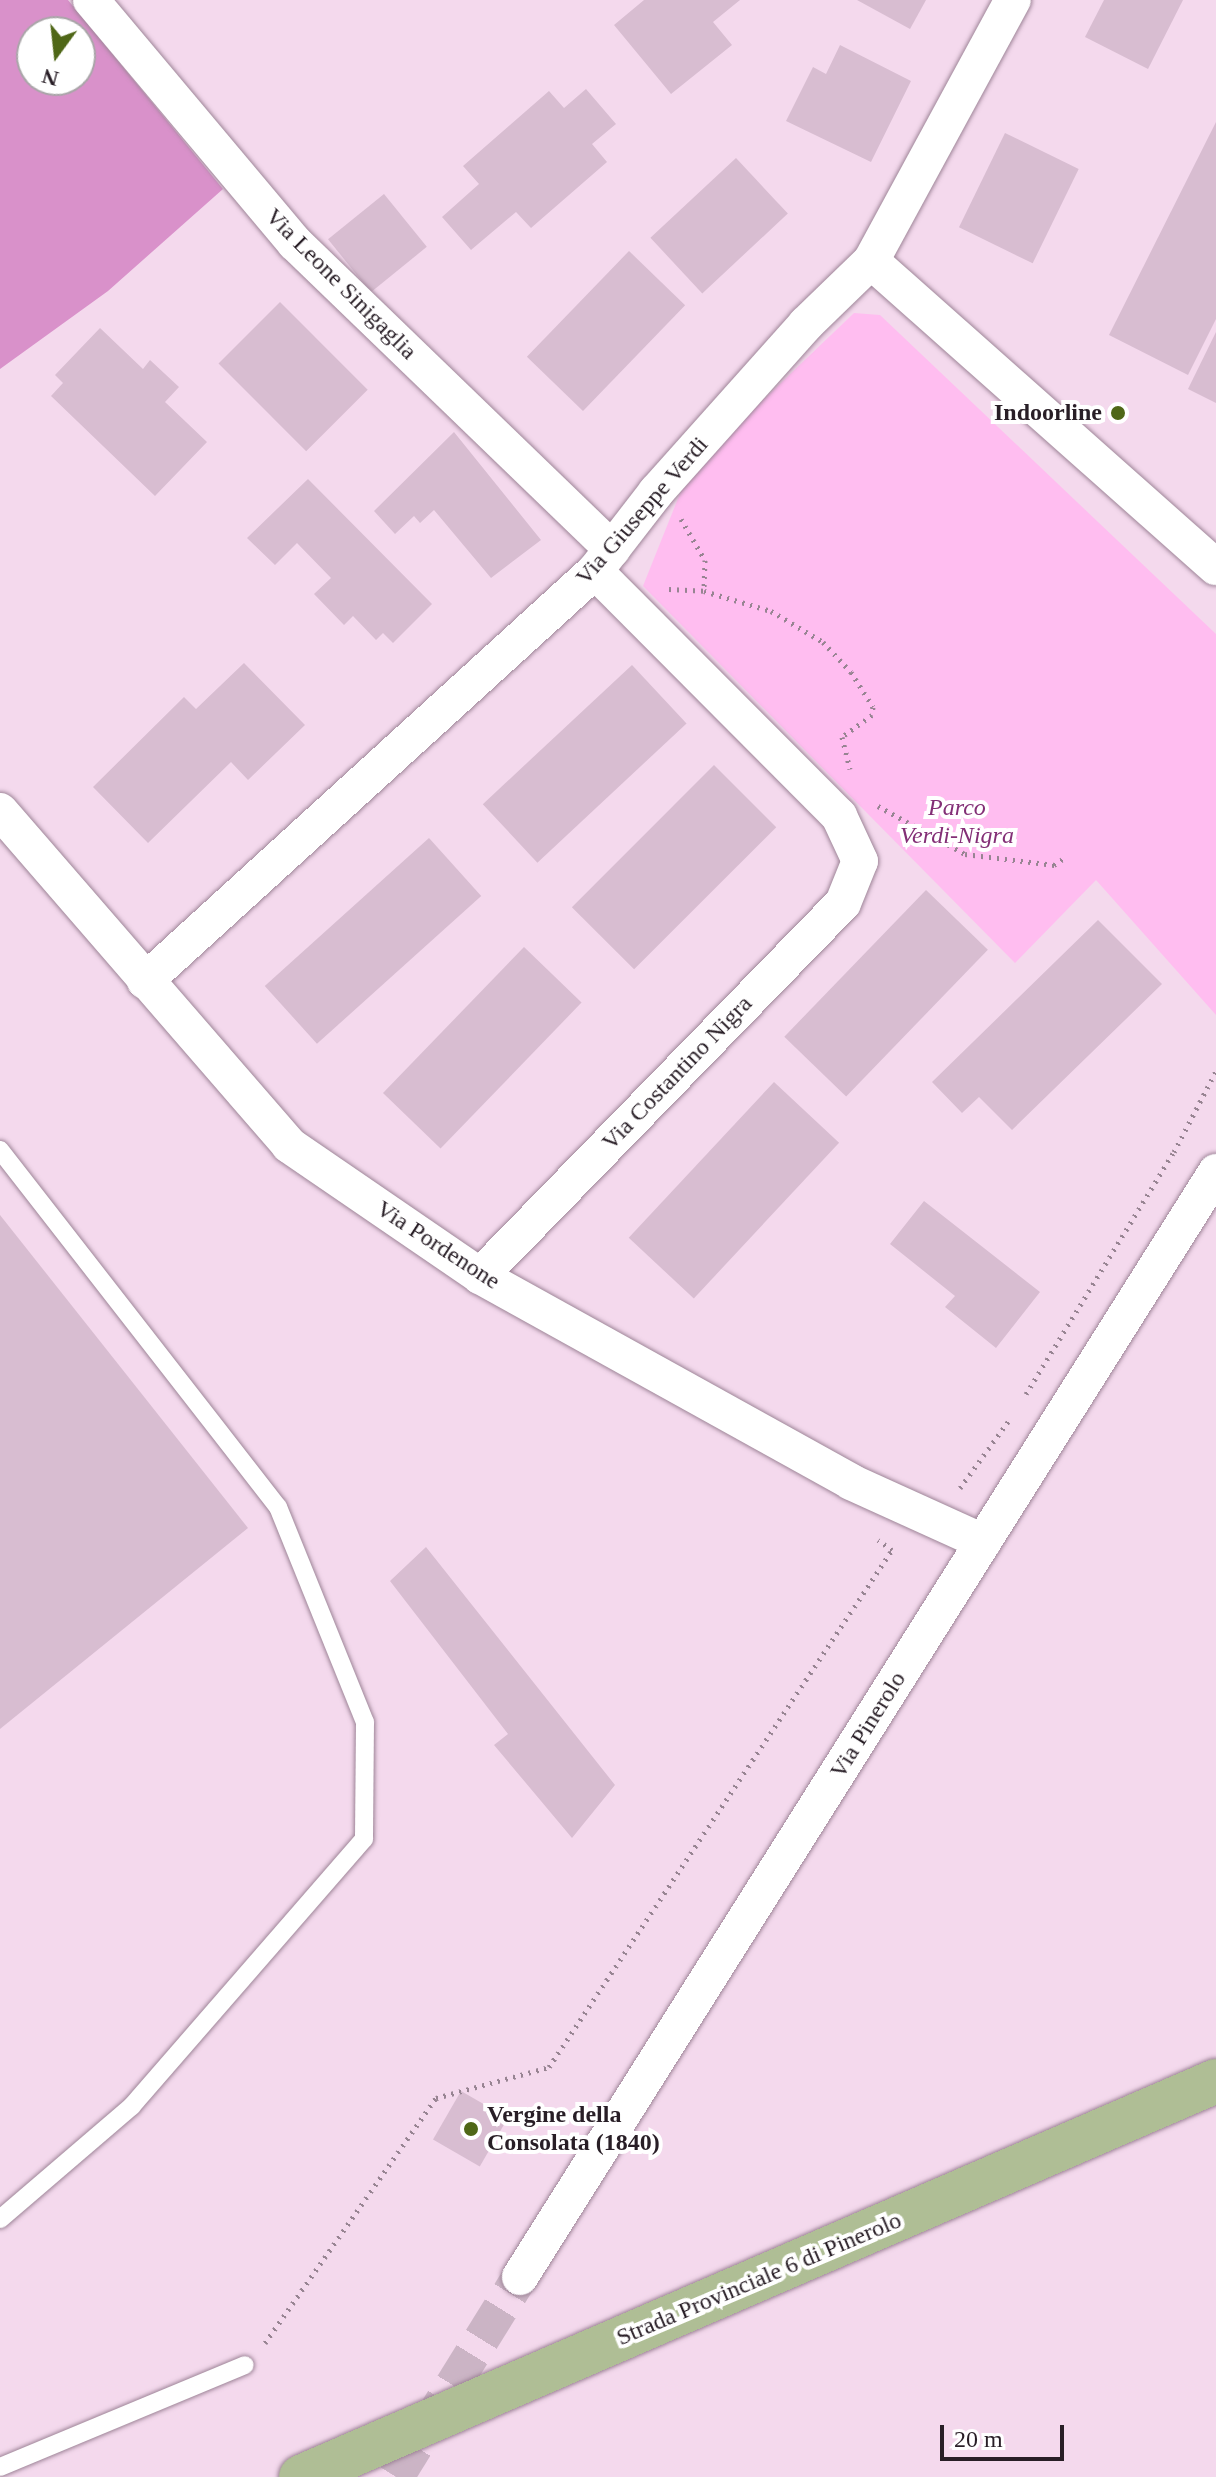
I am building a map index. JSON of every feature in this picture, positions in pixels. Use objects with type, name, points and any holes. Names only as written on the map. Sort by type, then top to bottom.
[{"type":"main road","name":"Strada Provinciale 6 di Pinerolo","points":[[301,2477],[1216,2081]]},
{"type":"street","name":"Via Leone Sinigaglia","points":[[91,0],[295,243],[603,560],[628,604],[839,816],[860,861]]},
{"type":"street","name":"Via Giuseppe Verdi","points":[[145,981],[603,560],[656,492],[806,324],[871,261],[1013,0]]},
{"type":"street","points":[[871,261],[1216,567]]},
{"type":"street","name":"Via Pordenone","points":[[0,811],[289,1145],[480,1276],[851,1482],[983,1542]]},
{"type":"street","name":"Via Costantino Nigra","points":[[480,1276],[843,903],[860,861]]},
{"type":"street","name":"Via Pinerolo","points":[[520,2277],[1216,1172]]},
{"type":"lane","points":[[0,1150],[278,1507],[365,1722],[364,1839],[132,2106],[0,2219]]},
{"type":"lane","points":[[0,2467],[245,2365]]},
{"type":"path","points":[[656,492],[685,523],[705,560],[704,591]]},
{"type":"path","points":[[628,604],[654,589],[704,591],[771,611],[823,642],[851,672],[873,707],[872,715],[842,737],[858,780]]},
{"type":"path","points":[[875,803],[965,854],[1054,865],[1066,857]]},
{"type":"path","points":[[1020,1403],[1174,1152],[1216,1071]]},
{"type":"path","points":[[950,1486],[962,1488],[1012,1416]]},
{"type":"path","points":[[245,2365],[436,2098],[549,2067],[892,1550],[868,1533]]},
{"type":"green space","name":"Parco Verdi-Nigra","points":[[854,313],[880,315],[1216,634],[1216,1015],[1096,880],[1015,963],[643,586],[689,471]]},
{"type":"shaded area","points":[[0,0],[68,0],[81,16],[16,16],[16,96],[96,96],[96,34],[223,189],[108,291],[0,369]]},
{"type":"building","points":[[644,0],[740,0],[713,22],[732,45],[671,94],[614,25]]},
{"type":"building","points":[[857,0],[926,0],[910,29]]},
{"type":"building","points":[[1104,0],[1183,0],[1148,69],[1085,37]]},
{"type":"building","points":[[840,45],[911,81],[871,162],[786,121],[813,67],[826,74]]},
{"type":"building","points":[[586,89],[616,124],[592,144],[607,162],[531,228],[516,212],[471,250],[442,217],[479,184],[463,166],[549,91],[564,108]]},
{"type":"building","points":[[1216,122],[1216,319],[1188,375],[1109,335]]},
{"type":"building","points":[[1005,133],[1079,169],[1033,263],[959,227]]},
{"type":"building","points":[[736,158],[788,214],[702,293],[650,238]]},
{"type":"building","points":[[384,194],[427,247],[371,292],[328,239]]},
{"type":"building","points":[[629,251],[685,305],[583,411],[527,357]]},
{"type":"building","points":[[280,302],[368,390],[306,451],[218,364]]},
{"type":"building","points":[[100,328],[143,369],[150,360],[179,387],[165,402],[207,442],[155,496],[51,396],[63,383],[55,375]]},
{"type":"building","points":[[1216,332],[1216,403],[1188,389]]},
{"type":"building","points":[[454,432],[541,540],[491,578],[434,510],[420,523],[414,516],[395,534],[374,511]]},
{"type":"building","points":[[308,479],[432,604],[393,643],[383,633],[376,640],[353,616],[344,625],[314,594],[331,578],[297,543],[275,565],[247,538]]},
{"type":"building","points":[[244,663],[305,725],[248,780],[231,762],[148,843],[93,787],[184,697],[196,709]]},
{"type":"building","points":[[632,665],[687,724],[537,863],[483,804]]},
{"type":"building","points":[[714,765],[776,827],[634,969],[572,907]]},
{"type":"building","points":[[429,838],[481,896],[317,1044],[265,986]]},
{"type":"building","points":[[926,890],[988,950],[846,1096],[784,1037]]},
{"type":"building","points":[[1098,920],[1162,984],[1012,1130],[979,1097],[962,1113],[932,1082]]},
{"type":"building","points":[[524,947],[582,1003],[441,1149],[383,1093]]},
{"type":"building","points":[[774,1082],[839,1143],[694,1298],[629,1238]]},
{"type":"building","points":[[924,1201],[1040,1292],[996,1348],[945,1307],[955,1296],[890,1244]]},
{"type":"building","points":[[0,1215],[248,1528],[0,1729]]},
{"type":"building","points":[[426,1547],[615,1785],[572,1838],[494,1745],[508,1734],[390,1581]]},
{"type":"building","name":"Vergine della Consolata (1840)","points":[[461,2091],[508,2118],[480,2166],[433,2139]]},
{"type":"tunnel","points":[[396,2477],[520,2277]]},
{"type":"place","name":"Indoorline","points":[[1118,413]]},
{"type":"place","name":"Vergine della Consolata (1840)","points":[[471,2129]]}]
